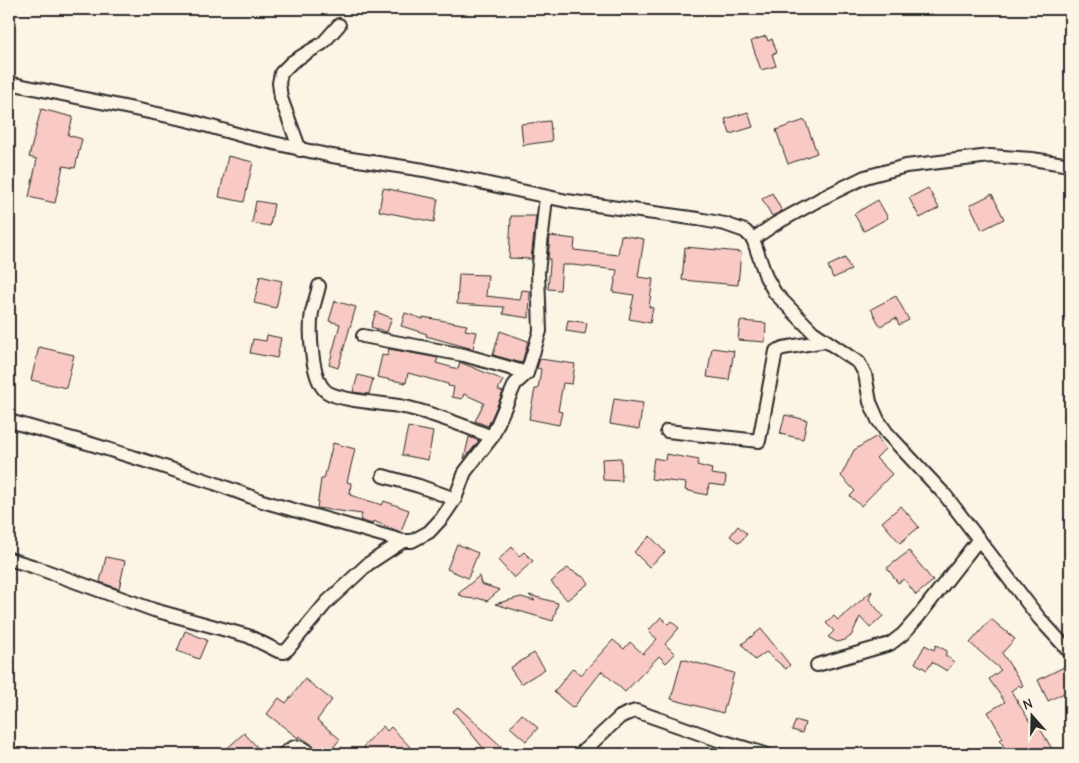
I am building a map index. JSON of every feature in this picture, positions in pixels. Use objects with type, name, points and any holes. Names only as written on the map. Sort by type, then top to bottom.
[{"type":"street","points":[[300,150],[281,98],[279,83],[281,73],[292,62],[323,43],[339,25]]},
{"type":"street","points":[[9,82],[187,120],[300,150],[424,170],[566,201],[698,219],[725,224],[745,231],[753,239],[766,278],[776,293],[813,332],[859,364],[865,374],[870,402],[883,426],[945,496],[1039,618],[1070,652]]},
{"type":"street","points":[[753,239],[775,224],[865,177],[906,166],[990,156],[1070,165]]},
{"type":"street","points":[[9,421],[144,460],[262,501],[403,541],[412,541],[429,532],[442,518],[455,499],[465,472],[492,437],[515,384],[527,373],[540,331],[538,273],[546,197]]},
{"type":"street","points":[[319,286],[312,313],[310,331],[318,381],[326,392],[350,399],[409,408],[492,437]]},
{"type":"street","points":[[363,336],[464,355],[527,373]]},
{"type":"street","points":[[666,431],[759,441],[776,351],[783,348],[825,341]]},
{"type":"street","points":[[383,476],[455,499]]},
{"type":"street","points":[[817,665],[890,644],[903,634],[979,539]]},
{"type":"street","points":[[9,559],[154,610],[248,636],[278,651],[284,652],[327,602],[368,564],[403,541]]},
{"type":"street","points":[[580,754],[620,717],[636,711],[718,740],[765,754]]},
{"type":"street","points":[[284,754],[293,746],[298,746],[311,754]]},
{"type":"building","points":[[766,36],[768,41],[772,39],[777,53],[772,54],[776,66],[761,70],[751,41]]},
{"type":"building","points":[[41,109],[73,117],[68,135],[82,139],[75,168],[63,166],[55,203],[29,197],[37,159],[29,157]]},
{"type":"building","points":[[748,112],[753,127],[730,134],[725,119]]},
{"type":"building","points":[[805,120],[817,153],[788,164],[776,130]]},
{"type":"building","points":[[550,121],[552,141],[523,145],[521,124]]},
{"type":"building","points":[[228,156],[253,162],[244,202],[219,197]]},
{"type":"building","points":[[383,188],[438,199],[434,222],[379,211]]},
{"type":"building","points":[[928,188],[939,208],[920,218],[909,198]]},
{"type":"building","points":[[772,193],[782,211],[772,216],[762,199]]},
{"type":"building","points":[[992,194],[1004,219],[982,230],[970,205]]},
{"type":"building","points":[[878,200],[888,218],[864,231],[854,214]]},
{"type":"building","points":[[256,201],[274,204],[270,226],[252,223]]},
{"type":"building","points":[[511,216],[536,216],[531,259],[509,258]]},
{"type":"building","points":[[621,235],[644,239],[638,277],[653,279],[649,307],[653,308],[650,323],[629,319],[634,295],[613,292],[617,270],[562,265],[560,290],[548,289],[550,236],[575,239],[574,250],[618,255]]},
{"type":"building","points":[[685,247],[741,252],[738,285],[682,280]]},
{"type":"building","points":[[845,258],[851,270],[833,278],[828,266]]},
{"type":"building","points":[[459,274],[488,275],[486,296],[520,300],[522,290],[530,291],[529,318],[503,314],[504,307],[457,304]]},
{"type":"building","points":[[260,276],[282,281],[276,308],[254,303]]},
{"type":"building","points":[[896,296],[909,320],[899,325],[896,318],[880,326],[871,309]]},
{"type":"building","points":[[335,301],[356,307],[338,368],[329,365],[340,324],[329,321]]},
{"type":"building","points":[[376,312],[392,318],[387,332],[371,327]]},
{"type":"building","points":[[405,313],[423,319],[423,317],[467,325],[465,330],[477,332],[473,349],[426,336],[427,334],[401,326]]},
{"type":"building","points":[[568,320],[587,323],[585,334],[566,331]]},
{"type":"building","points":[[740,321],[766,323],[765,342],[738,340]]},
{"type":"building","points":[[500,331],[528,341],[522,363],[493,355]]},
{"type":"building","points":[[267,335],[281,338],[277,358],[250,353],[253,339],[266,341]]},
{"type":"building","points":[[39,347],[74,355],[66,388],[31,380]]},
{"type":"building","points":[[712,348],[734,351],[729,380],[707,377]]},
{"type":"building","points":[[389,349],[438,358],[436,363],[458,369],[460,362],[503,380],[498,390],[503,392],[488,426],[475,421],[484,403],[464,394],[462,399],[452,397],[454,387],[448,386],[448,384],[408,373],[406,383],[377,377],[382,355],[387,356]]},
{"type":"building","points":[[540,359],[575,364],[572,384],[563,383],[558,411],[562,412],[559,425],[529,419],[535,389],[538,389],[541,369],[537,368]]},
{"type":"building","points":[[358,375],[373,379],[369,394],[353,392]]},
{"type":"building","points":[[614,399],[643,403],[639,429],[610,424]]},
{"type":"building","points":[[785,415],[807,420],[803,439],[780,434]]},
{"type":"building","points":[[408,427],[433,432],[428,460],[402,455]]},
{"type":"building","points":[[877,436],[885,449],[876,458],[892,474],[861,506],[850,496],[855,491],[841,476],[854,450]]},
{"type":"building","points":[[469,437],[479,441],[464,459]]},
{"type":"building","points":[[333,443],[355,449],[347,482],[351,483],[350,495],[382,505],[384,501],[409,510],[401,532],[373,521],[372,524],[360,520],[362,514],[317,508],[321,479],[324,479]]},
{"type":"building","points":[[666,454],[699,460],[697,465],[712,469],[711,474],[726,476],[725,486],[709,484],[707,495],[685,490],[686,483],[651,479],[654,458],[665,460]]},
{"type":"building","points":[[621,458],[622,481],[603,480],[602,459]]},
{"type":"building","points":[[901,506],[919,527],[900,543],[882,522]]},
{"type":"building","points":[[738,526],[747,534],[739,543],[730,536]]},
{"type":"building","points":[[650,536],[665,552],[649,567],[634,552]]},
{"type":"building","points":[[457,544],[478,553],[468,578],[447,569]]},
{"type":"building","points":[[512,547],[519,556],[524,552],[533,561],[514,578],[498,560]]},
{"type":"building","points":[[909,551],[933,581],[916,595],[904,579],[898,583],[887,568]]},
{"type":"building","points":[[106,557],[125,561],[119,589],[100,582]]},
{"type":"building","points":[[567,568],[585,578],[589,583],[567,600],[551,582]]},
{"type":"building","points":[[479,576],[481,584],[500,590],[487,601],[477,598],[466,598],[458,594]]},
{"type":"building","points":[[872,591],[869,599],[883,616],[870,628],[860,617],[851,636],[845,640],[837,642],[828,637],[834,631],[826,623],[834,616],[838,620]]},
{"type":"building","points":[[529,595],[558,603],[553,621],[495,604],[521,597],[535,601]]},
{"type":"building","points":[[661,617],[668,624],[671,621],[679,628],[665,644],[675,654],[666,663],[659,656],[625,692],[602,671],[573,708],[554,692],[573,668],[581,675],[613,640],[624,649],[630,642],[643,654],[657,639],[648,631]]},
{"type":"building","points":[[991,619],[1015,639],[1002,653],[1023,685],[1021,687],[1019,685],[1011,691],[1030,722],[1035,720],[1055,754],[1008,754],[1000,740],[1003,738],[988,712],[1005,702],[989,679],[1001,670],[970,643]]},
{"type":"building","points":[[761,629],[790,665],[786,669],[766,652],[755,660],[742,644]]},
{"type":"building","points":[[185,631],[207,640],[199,659],[177,651]]},
{"type":"building","points":[[925,645],[934,650],[936,645],[947,651],[945,655],[954,662],[947,671],[932,662],[927,670],[915,663]]},
{"type":"building","points":[[534,653],[545,669],[521,684],[510,668]]},
{"type":"building","points":[[682,659],[734,673],[723,713],[671,699]]},
{"type":"building","points":[[1064,667],[1070,679],[1070,690],[1048,701],[1038,680]]},
{"type":"building","points":[[305,679],[332,700],[317,720],[340,739],[328,754],[322,754],[311,744],[299,736],[298,738],[267,714],[279,698],[286,703]]},
{"type":"building","points":[[458,707],[510,754],[488,754],[453,711]]},
{"type":"building","points":[[522,714],[538,728],[526,741],[510,727]]},
{"type":"building","points":[[796,720],[805,723],[802,733],[792,730]]},
{"type":"building","points":[[383,726],[387,731],[391,727],[417,754],[371,754],[363,747]]},
{"type":"building","points":[[244,733],[259,749],[254,754],[221,754]]}]
